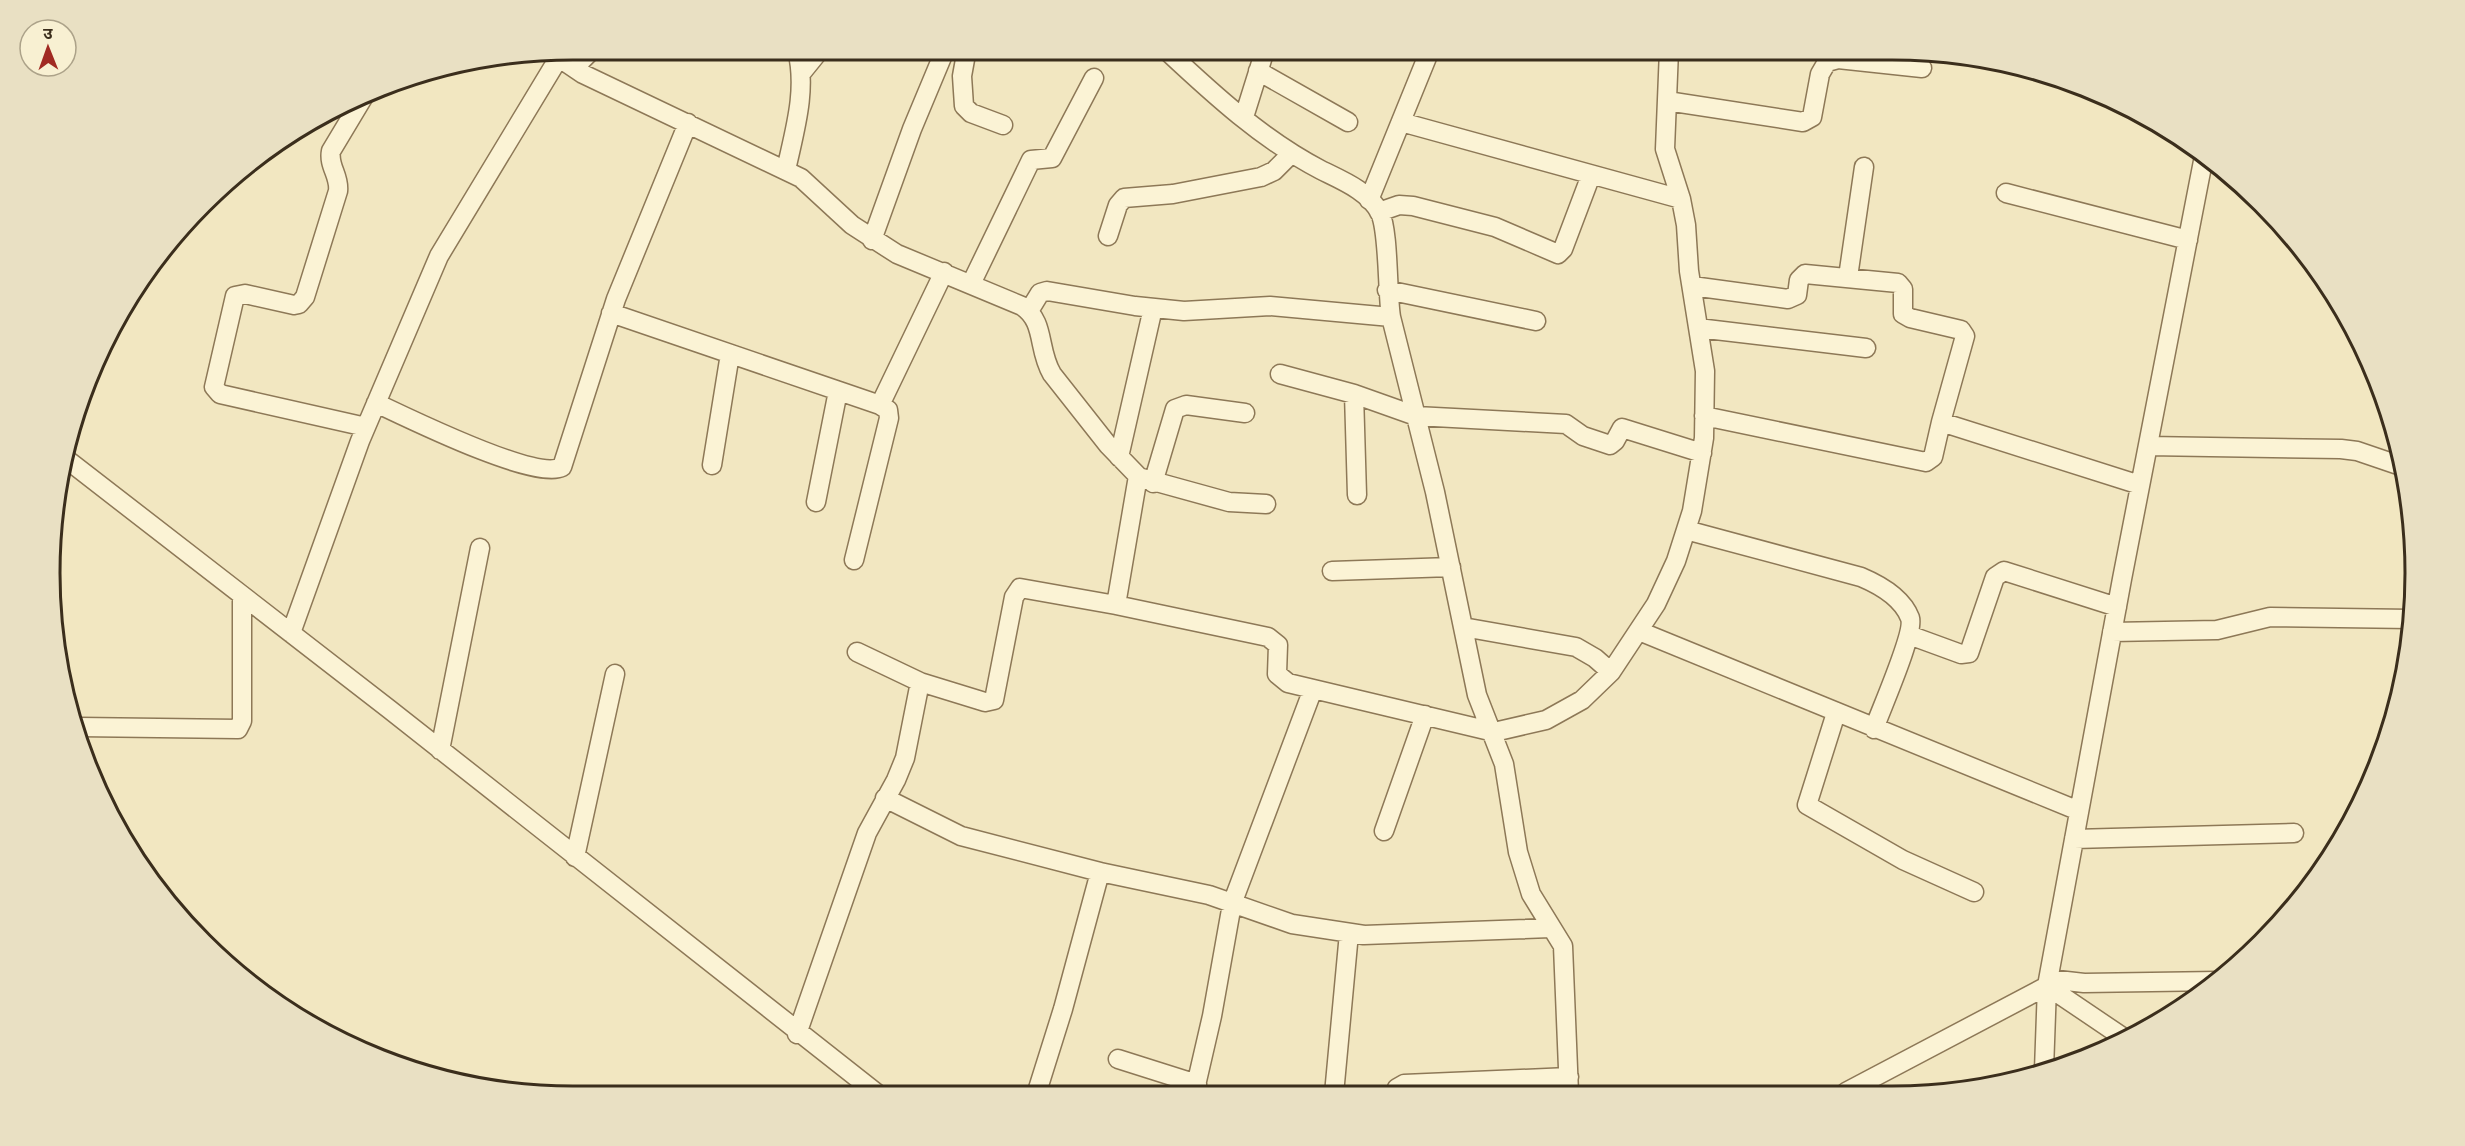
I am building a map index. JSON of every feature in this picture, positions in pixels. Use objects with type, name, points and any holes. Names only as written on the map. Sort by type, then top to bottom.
[{"type":"street","points":[[291,633],[366,426],[438,256],[561,60]]},
{"type":"street","points":[[562,60],[801,178],[852,225],[897,254],[972,284],[1029,311],[1038,324],[1041,348],[1052,374],[1119,456],[1145,479],[1229,502],[1266,504]]},
{"type":"street","points":[[786,170],[802,91],[799,60]]},
{"type":"street","points":[[802,71],[811,60]]},
{"type":"street","points":[[872,240],[906,146],[941,60]]},
{"type":"street","points":[[965,60],[962,76],[964,106],[971,113],[1003,124]]},
{"type":"street","points":[[1177,60],[1202,84],[1291,154],[1354,187],[1374,206],[1384,227],[1387,290],[1391,317],[1451,567],[1478,695],[1494,732],[1504,764],[1518,852],[1531,894],[1563,946],[1569,1085],[1404,1084],[1399,1086]]},
{"type":"street","points":[[1244,117],[1262,60]]},
{"type":"street","points":[[1374,206],[1401,122],[1426,60]]},
{"type":"street","points":[[857,652],[920,682],[985,702],[994,700],[1014,597],[1020,588],[1116,605],[1268,637],[1278,645],[1277,674],[1281,679],[1313,689],[1494,732],[1546,720],[1582,700],[1611,672],[1656,604],[1676,561],[1692,511],[1702,453],[1705,371],[1681,199],[1665,149],[1667,101],[1665,60]]},
{"type":"street","points":[[1667,101],[1803,122],[1812,117],[1820,74],[1827,62],[1834,60]]},
{"type":"street","points":[[1847,60],[1923,68]]},
{"type":"street","points":[[1258,71],[1348,123]]},
{"type":"street","points":[[972,284],[1031,160],[1052,158],[1094,78]]},
{"type":"street","points":[[357,108],[331,151],[329,159],[337,180],[338,190],[305,297],[299,304],[294,305],[245,294],[236,296],[214,387],[220,394],[366,426]]},
{"type":"street","points":[[1401,122],[1681,199]]},
{"type":"street","points":[[376,403],[495,456],[557,470],[565,461],[611,313],[688,123]]},
{"type":"street","points":[[1108,236],[1118,205],[1124,198],[1173,194],[1261,177],[1282,165],[1291,154]]},
{"type":"street","points":[[2044,1063],[2048,982],[2116,607],[2203,165]]},
{"type":"street","points":[[1848,277],[1864,167]]},
{"type":"street","points":[[1374,206],[1413,206],[1495,227],[1558,254],[1563,249],[1591,175]]},
{"type":"street","points":[[2006,193],[2188,240]]},
{"type":"street","points":[[880,405],[944,272]]},
{"type":"street","points":[[1692,286],[1788,299],[1797,295],[1799,280],[1805,274],[1898,283],[1903,289],[1902,310],[1906,316],[1964,333],[1964,341],[1933,457],[1926,462],[1704,416]]},
{"type":"street","points":[[1387,290],[1536,321]]},
{"type":"street","points":[[1029,311],[1043,291],[1184,311],[1270,306],[1391,317]]},
{"type":"street","points":[[1119,456],[1153,308]]},
{"type":"street","points":[[611,313],[880,405],[888,410],[889,418],[854,560]]},
{"type":"street","points":[[1698,328],[1866,348]]},
{"type":"street","points":[[712,465],[730,354]]},
{"type":"street","points":[[1280,374],[1354,394],[1416,416],[1566,424],[1583,436],[1610,445],[1622,428],[1702,453]]},
{"type":"street","points":[[816,502],[838,391]]},
{"type":"street","points":[[1354,394],[1357,495]]},
{"type":"street","points":[[1116,605],[1145,479],[1175,409],[1186,405],[1245,413]]},
{"type":"street","points":[[1941,422],[2140,485]]},
{"type":"street","points":[[2148,446],[2341,449],[2393,463]]},
{"type":"street","points":[[72,464],[440,750],[797,1034],[867,1086]]},
{"type":"street","points":[[1686,530],[1861,577],[1875,583],[1898,600],[1910,618],[1909,635],[1874,729]]},
{"type":"street","points":[[440,750],[480,548]]},
{"type":"street","points":[[1332,571],[1451,567]]},
{"type":"street","points":[[1909,635],[1961,654],[1969,653],[1995,577],[2004,571],[2116,607]]},
{"type":"street","points":[[84,727],[238,729],[242,721],[242,596]]},
{"type":"street","points":[[2112,632],[2217,630],[2270,617],[2403,619]]},
{"type":"street","points":[[1463,627],[1576,647],[1595,658],[1611,672]]},
{"type":"street","points":[[1639,631],[2079,811]]},
{"type":"street","points":[[575,857],[615,674]]},
{"type":"street","points":[[797,1034],[867,833],[905,758],[920,682]]},
{"type":"street","points":[[1196,1086],[1212,1016],[1232,904],[1313,689]]},
{"type":"street","points":[[1836,713],[1807,805],[1903,860],[1974,892]]},
{"type":"street","points":[[1384,831],[1425,715]]},
{"type":"street","points":[[885,798],[961,836],[1100,872],[1190,890],[1292,924],[1350,933],[1407,936],[1551,928]]},
{"type":"street","points":[[2074,839],[2294,833]]},
{"type":"street","points":[[1039,1086],[1063,1009],[1100,872]]},
{"type":"street","points":[[1335,1086],[1350,933]]},
{"type":"street","points":[[1857,1086],[2048,982],[2202,981]]},
{"type":"street","points":[[2048,982],[2118,1034]]},
{"type":"street","points":[[1118,1059],[1187,1086]]}]
